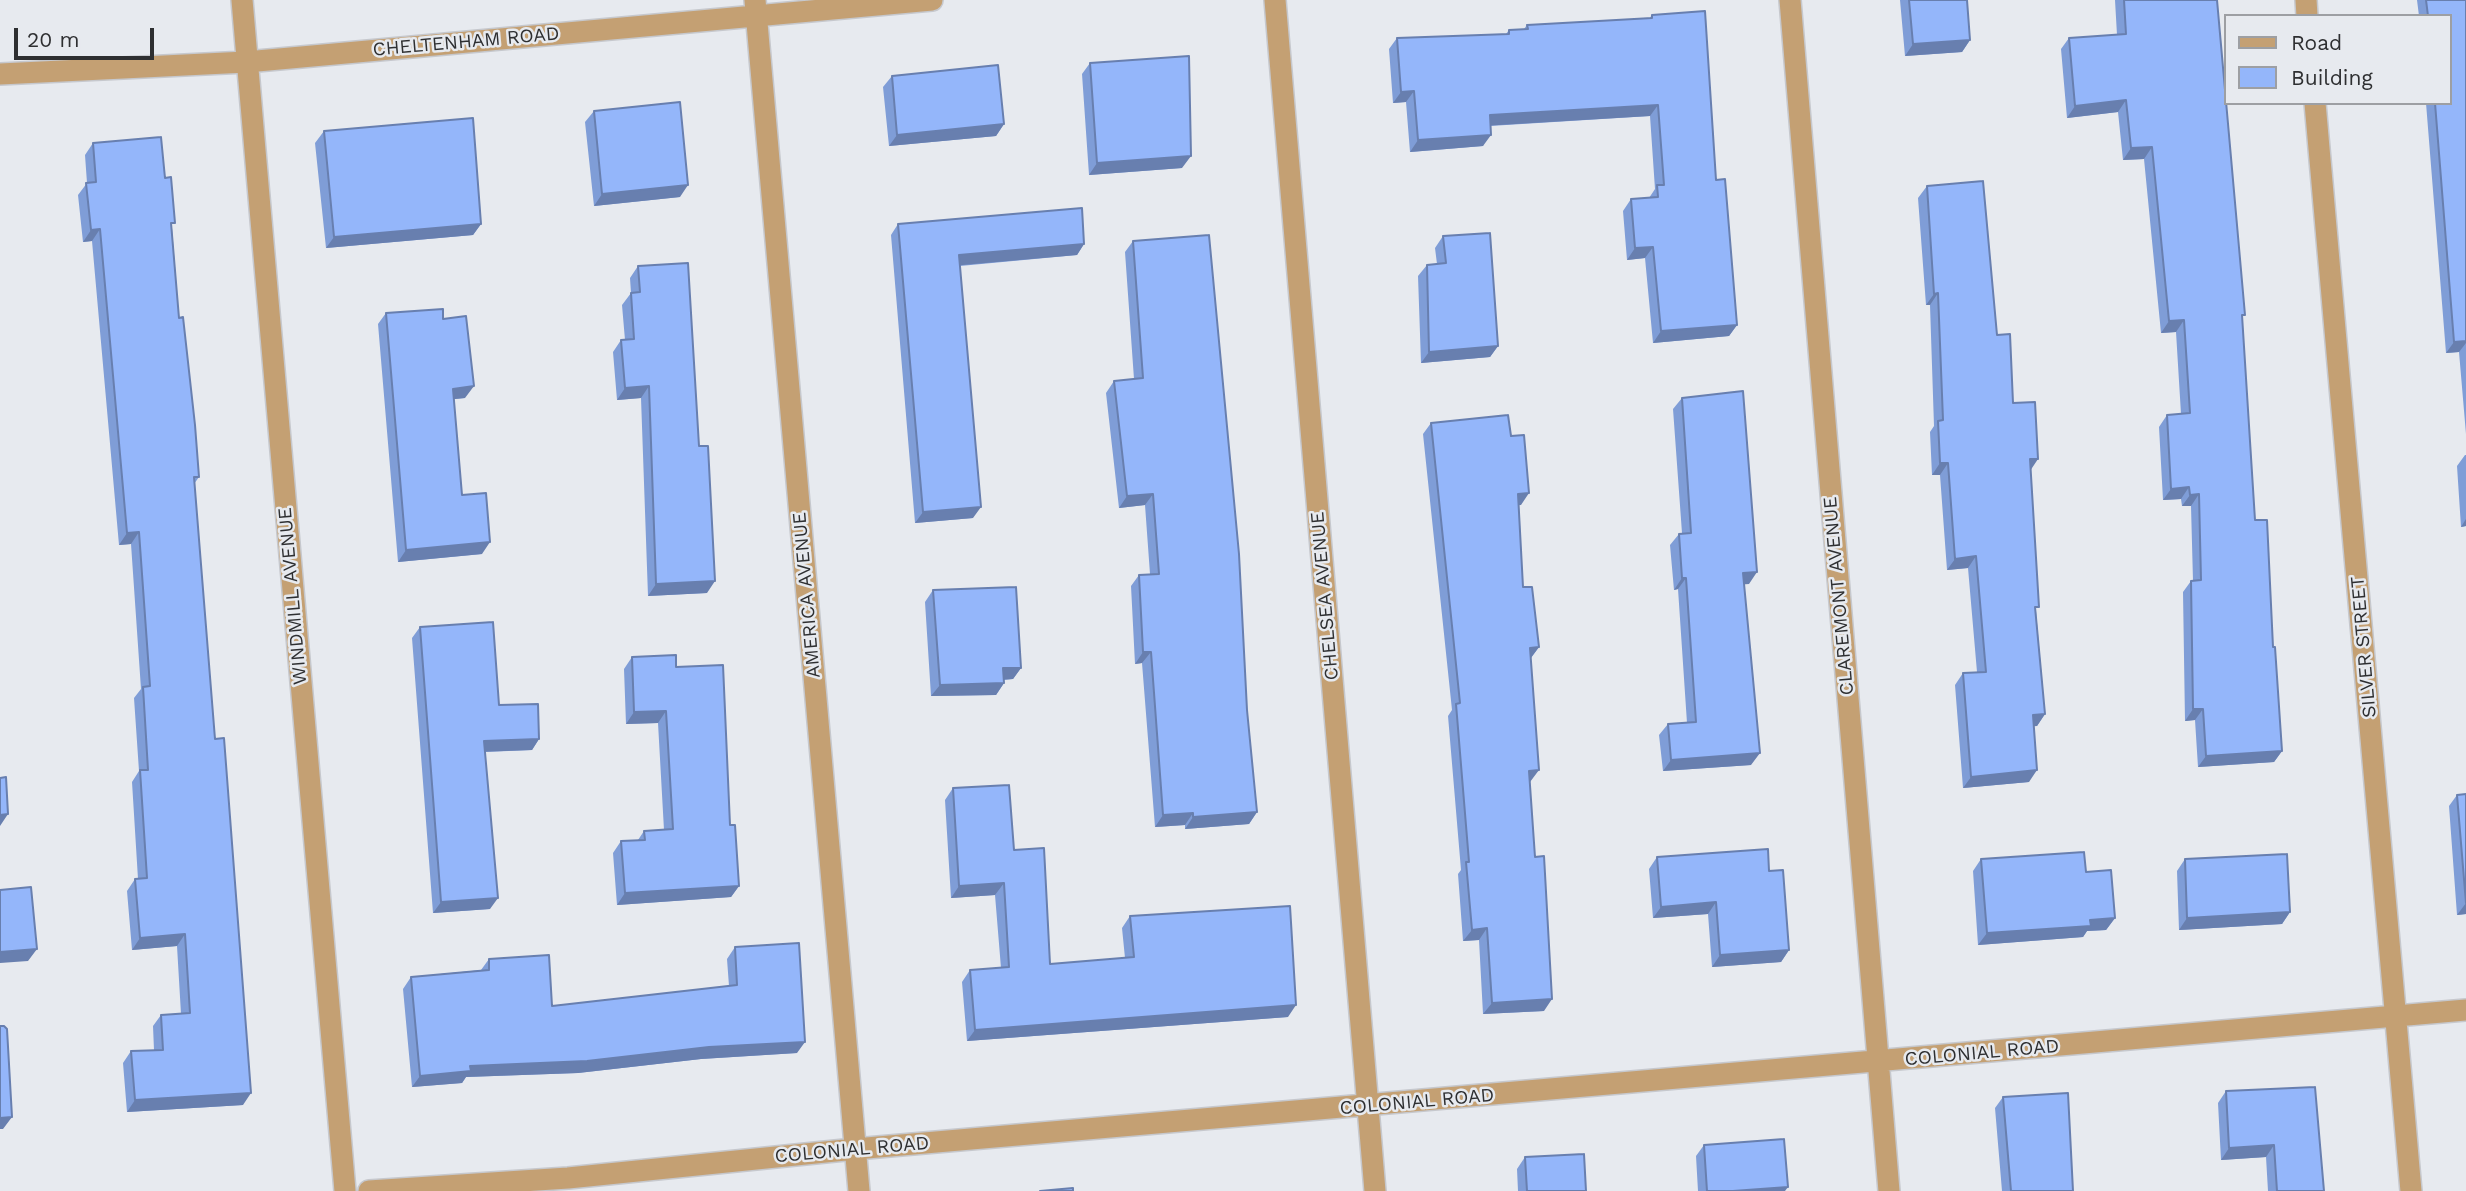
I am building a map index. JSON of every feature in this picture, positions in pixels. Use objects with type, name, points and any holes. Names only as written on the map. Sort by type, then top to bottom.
[{"type":"street","name":"WINDMILL AVENUE","points":[[242,0],[345,1191]]},
{"type":"street","name":"CHELTENHAM ROAD","points":[[0,74],[246,62],[756,8],[932,0]]},
{"type":"street","name":"CHELSEA AVENUE","points":[[1275,0],[1374,1191]]},
{"type":"street","name":"CLAREMONT AVENUE","points":[[1790,0],[1889,1191]]},
{"type":"street","name":"AMERICA AVENUE","points":[[756,8],[859,1191]]},
{"type":"street","name":"SILVER STREET","points":[[2315,105],[2411,1191]]},
{"type":"street","name":"COLONIAL ROAD","points":[[369,1191],[568,1178],[855,1149],[2466,1010]]},
{"type":"building","points":[[1909,0],[1967,0],[1970,40],[1913,44]]},
{"type":"building","points":[[2124,0],[2217,0],[2224,105],[2226,105],[2245,315],[2242,315],[2255,520],[2267,520],[2273,647],[2282,751],[2206,756],[2203,709],[2193,709],[2191,581],[2201,580],[2199,494],[2190,495],[2189,487],[2171,489],[2167,415],[2190,413],[2184,320],[2169,321],[2152,147],[2131,148],[2126,100],[2075,106],[2069,38],[2126,34]]},
{"type":"building","points":[[2426,0],[2466,0],[2466,341],[2454,342],[2435,105],[2452,105],[2452,14],[2428,14]]},
{"type":"building","points":[[1705,11],[1716,180],[1725,179],[1737,325],[1661,331],[1653,247],[1635,248],[1631,199],[1658,197],[1657,185],[1664,185],[1658,105],[1490,115],[1491,135],[1418,140],[1414,91],[1401,92],[1397,38],[1509,34],[1509,30],[1528,29],[1527,25],[1652,18],[1652,15]]},
{"type":"building","points":[[1189,56],[1191,156],[1097,163],[1090,63]]},
{"type":"building","points":[[998,65],[1004,124],[897,135],[892,76]]},
{"type":"building","points":[[680,102],[688,185],[602,194],[594,111]]},
{"type":"building","points":[[473,118],[481,224],[334,237],[324,131]]},
{"type":"building","points":[[161,137],[165,178],[171,177],[175,223],[171,223],[179,318],[183,317],[195,425],[199,477],[194,477],[215,739],[224,738],[251,1093],[135,1100],[131,1051],[163,1050],[161,1015],[190,1013],[185,934],[140,938],[135,879],[147,878],[140,770],[148,770],[143,687],[150,686],[139,532],[127,533],[100,229],[91,230],[86,183],[96,182],[93,143]]},
{"type":"building","points":[[1983,181],[1997,335],[2010,334],[2013,403],[2035,402],[2038,459],[2030,459],[2039,607],[2035,607],[2045,714],[2033,715],[2037,770],[1971,777],[1963,673],[1986,672],[1976,556],[1955,559],[1948,463],[1940,463],[1938,421],[1943,420],[1938,293],[1934,294],[1927,186]]},
{"type":"building","points":[[1082,208],[1084,244],[959,255],[981,507],[923,512],[898,224]]},
{"type":"building","points":[[1490,233],[1498,346],[1429,352],[1427,265],[1446,263],[1443,236]]},
{"type":"building","points":[[1209,235],[1239,554],[1247,710],[1257,812],[1193,817],[1193,813],[1163,815],[1151,652],[1143,652],[1139,575],[1159,574],[1153,494],[1127,496],[1114,381],[1143,378],[1133,241]]},
{"type":"building","points":[[688,263],[699,446],[708,446],[715,581],[656,584],[649,386],[625,388],[621,340],[634,339],[631,293],[640,292],[638,266]]},
{"type":"building","points":[[443,309],[443,319],[466,316],[474,386],[453,389],[462,495],[486,493],[490,542],[406,550],[386,313]]},
{"type":"building","points":[[1743,391],[1757,572],[1743,573],[1760,753],[1671,760],[1668,724],[1696,722],[1686,578],[1682,578],[1679,534],[1691,533],[1682,398]]},
{"type":"building","points":[[1508,415],[1511,436],[1524,435],[1529,493],[1518,494],[1523,587],[1532,587],[1539,647],[1530,648],[1539,770],[1529,771],[1535,857],[1544,856],[1552,999],[1492,1003],[1487,928],[1472,930],[1456,704],[1460,703],[1431,423]]},
{"type":"building","points":[[1016,587],[1021,668],[1003,668],[1004,683],[940,685],[933,590]]},
{"type":"building","points":[[493,622],[499,705],[538,704],[539,739],[484,741],[498,898],[441,902],[420,627]]},
{"type":"building","points":[[676,655],[676,667],[723,665],[730,825],[735,825],[739,886],[625,893],[621,841],[645,840],[644,831],[673,829],[666,711],[634,712],[632,657]]},
{"type":"building","points":[[6,777],[8,814],[0,815],[0,778]]},
{"type":"building","points":[[1009,785],[1014,850],[1044,848],[1050,964],[1134,957],[1130,916],[1290,906],[1296,1005],[975,1030],[970,970],[1009,967],[1004,883],[959,886],[953,788]]},
{"type":"building","points":[[2466,794],[2466,903],[2457,795]]},
{"type":"building","points":[[1768,849],[1769,871],[1783,870],[1789,950],[1720,955],[1716,902],[1661,907],[1657,857]]},
{"type":"building","points":[[2084,852],[2086,872],[2111,870],[2115,918],[2090,920],[2091,926],[1987,933],[1981,859]]},
{"type":"building","points":[[2287,854],[2290,912],[2187,918],[2185,859]]},
{"type":"building","points":[[31,887],[37,949],[0,952],[0,890]]},
{"type":"building","points":[[799,943],[805,1042],[709,1047],[587,1061],[470,1066],[471,1071],[420,1076],[411,977],[489,970],[489,959],[549,955],[552,1006],[737,985],[735,947]]},
{"type":"building","points":[[0,1026],[7,1029],[12,1117],[0,1118]]},
{"type":"building","points":[[2315,1087],[2324,1191],[2277,1191],[2274,1145],[2229,1148],[2226,1091]]},
{"type":"building","points":[[2068,1093],[2073,1191],[2011,1191],[2003,1097]]},
{"type":"building","points":[[1784,1139],[1788,1187],[1707,1191],[1704,1145]]},
{"type":"building","points":[[1584,1154],[1586,1191],[1527,1191],[1525,1157]]},
{"type":"building","points":[[1073,1188],[1073,1191],[1040,1191]]}]
